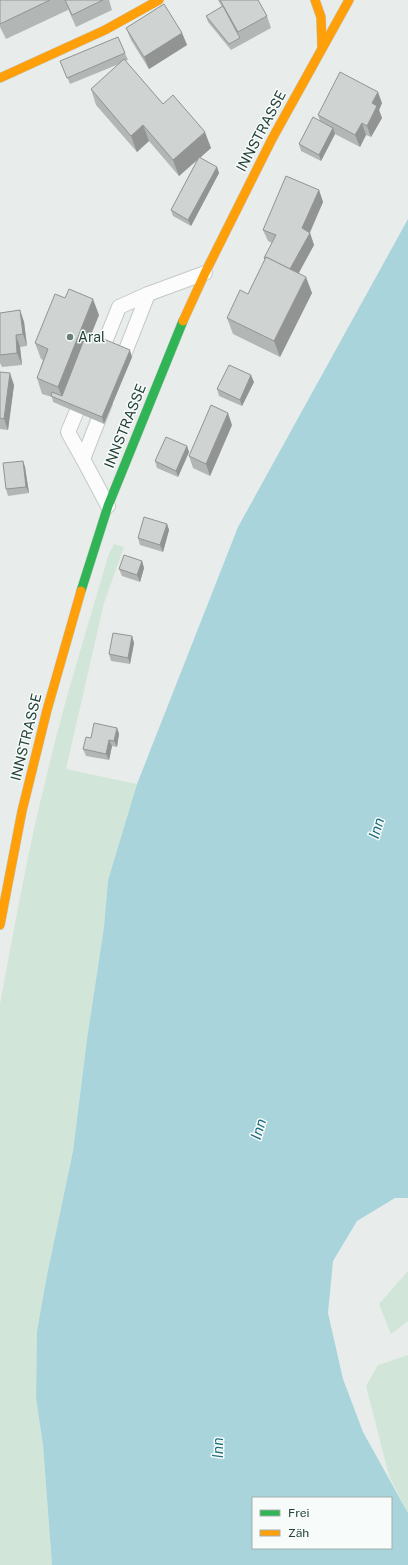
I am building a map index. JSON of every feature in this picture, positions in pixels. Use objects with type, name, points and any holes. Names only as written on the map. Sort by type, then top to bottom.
[{"type":"main road","points":[[0,78],[105,30],[158,0]]},
{"type":"main road","points":[[315,0],[320,9],[323,26],[322,49]]},
{"type":"main road","name":"INNSTRASSE","points":[[0,925],[22,811],[47,710],[75,609],[108,506],[172,346],[205,273],[272,139],[349,0]]},
{"type":"lane","points":[[95,366],[119,307],[148,294],[205,273]]},
{"type":"lane","points":[[83,459],[148,294]]},
{"type":"lane","points":[[89,380],[68,432],[108,506]]},
{"type":"green space","points":[[114,544],[124,547],[104,603],[66,769],[137,784],[108,880],[104,927],[87,1039],[73,1151],[37,1331],[36,1398],[43,1445],[52,1565],[0,1565],[0,1004],[29,854],[49,766],[108,556]]},
{"type":"green space","points":[[408,1271],[408,1321],[391,1334],[379,1304]]},
{"type":"green space","points":[[408,1355],[408,1513],[389,1476],[366,1386],[378,1365]]},
{"type":"water","name":"Inn","points":[[408,219],[408,1198],[395,1198],[357,1221],[333,1261],[328,1313],[343,1379],[363,1432],[408,1513],[408,1565],[52,1565],[43,1445],[36,1398],[37,1331],[73,1151],[87,1039],[104,927],[108,880],[137,784],[238,527]]},
{"type":"building","points":[[0,0],[50,0],[0,24]]},
{"type":"building","points":[[65,0],[103,0],[72,15]]},
{"type":"building","points":[[220,0],[258,0],[267,16],[238,32]]},
{"type":"building","points":[[164,4],[182,33],[144,57],[126,28]]},
{"type":"building","points":[[223,6],[240,38],[229,44],[206,16]]},
{"type":"building","points":[[118,37],[125,53],[67,78],[60,61]]},
{"type":"building","points":[[124,59],[163,104],[173,95],[205,132],[173,160],[143,125],[131,136],[91,89]]},
{"type":"building","points":[[340,72],[378,92],[372,103],[377,106],[367,126],[362,123],[355,135],[318,115]]},
{"type":"building","points":[[313,117],[333,128],[319,155],[299,144]]},
{"type":"building","points":[[199,157],[217,167],[188,220],[171,210]]},
{"type":"building","points":[[286,176],[319,190],[302,228],[310,233],[290,269],[266,257],[266,259],[264,258],[276,235],[263,230]]},
{"type":"building","points":[[266,257],[306,277],[274,341],[227,318],[240,290],[248,294]]},
{"type":"building","points":[[69,289],[93,299],[58,387],[37,378],[48,349],[35,343],[55,294],[65,298]]},
{"type":"building","points":[[20,310],[23,334],[16,335],[17,353],[0,355],[0,313]]},
{"type":"building","points":[[87,332],[130,350],[102,417],[51,396],[52,392],[62,396]]},
{"type":"building","points":[[229,365],[251,375],[240,400],[217,389]]},
{"type":"building","points":[[0,372],[10,373],[4,419],[0,418]]},
{"type":"building","points":[[211,405],[228,413],[206,464],[189,456]]},
{"type":"building","points":[[166,437],[187,446],[176,471],[155,461]]},
{"type":"building","points":[[23,461],[26,487],[6,489],[3,463]]},
{"type":"building","points":[[144,517],[167,524],[160,545],[138,538]]},
{"type":"building","points":[[124,555],[142,561],[137,575],[119,569]]},
{"type":"building","points":[[113,633],[132,636],[128,658],[109,654]]},
{"type":"building","points":[[94,723],[117,728],[114,741],[109,740],[106,754],[83,749],[86,737],[91,738]]},
{"type":"traffic: fast","points":[[81,591],[108,506],[183,321]]},
{"type":"traffic: slow","points":[[0,78],[105,30],[159,0]]},
{"type":"traffic: slow","points":[[315,0],[321,17],[322,47]]},
{"type":"traffic: slow","points":[[183,321],[205,273],[272,139],[349,0]]},
{"type":"traffic: slow","points":[[0,925],[22,811],[47,710],[81,591]]},
{"type":"place","name":"Aral","points":[[70,337]]}]
